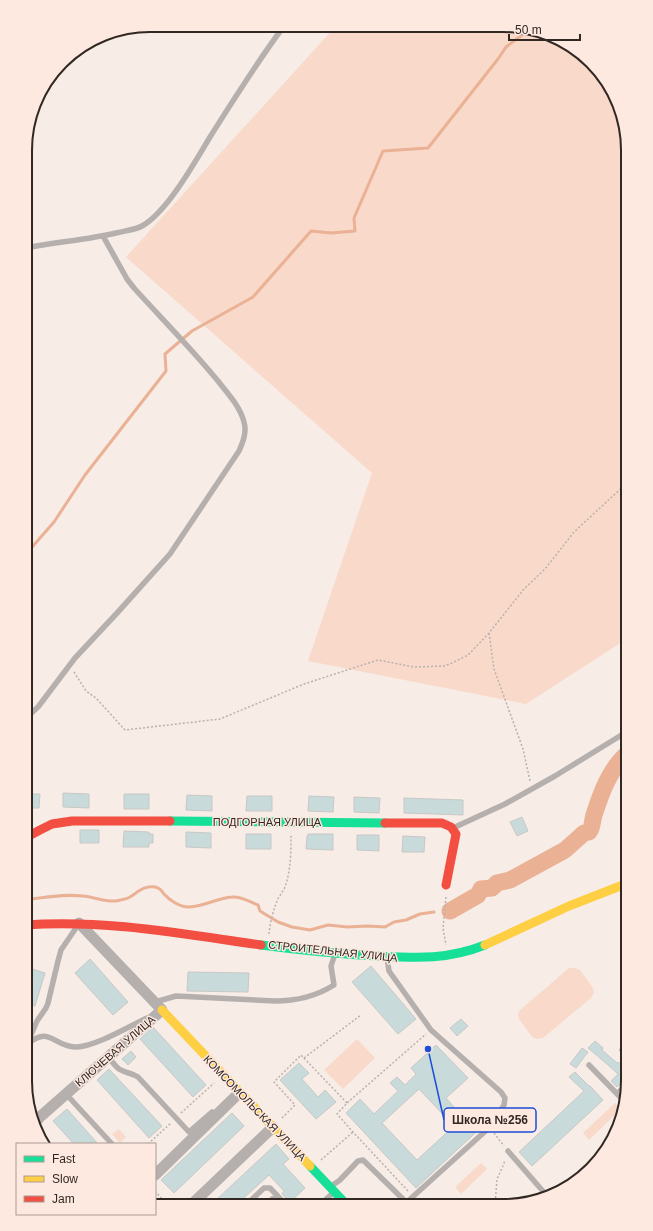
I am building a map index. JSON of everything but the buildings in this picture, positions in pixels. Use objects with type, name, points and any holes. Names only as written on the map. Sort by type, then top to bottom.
[{"type":"street","name":"ПОДГОРНАЯ УЛИЦА","points":[[32,834],[47,825],[58,822],[81,820],[442,823],[453,828]]},
{"type":"street","points":[[446,884],[456,834],[453,828]]},
{"type":"street","name":"СТРОИТЕЛЬНАЯ УЛИЦА","points":[[32,925],[79,923],[114,926],[187,934],[335,954],[422,958],[448,957],[500,940],[561,910],[621,887]]},
{"type":"street","name":"КЛЮЧЕВАЯ УЛИЦА","points":[[38,1119],[108,1057],[158,1006],[79,923]]},
{"type":"street","name":"КОМСОМОЛЬСКАЯ УЛИЦА","points":[[158,1006],[239,1093],[273,1126],[341,1199]]},
{"type":"street","points":[[156,1174],[239,1093]]},
{"type":"street","points":[[190,1199],[273,1126]]},
{"type":"lane","points":[[32,247],[103,236],[141,226],[152,219],[166,204],[183,180],[264,52],[279,32]]},
{"type":"lane","points":[[32,713],[38,707],[70,665],[170,554],[239,451],[245,436],[244,421],[238,408],[202,361],[134,288],[127,279],[103,236]]},
{"type":"lane","points":[[453,828],[505,804],[555,776],[621,735]]},
{"type":"lane","points":[[32,1032],[46,1008],[62,950],[79,923]]},
{"type":"lane","points":[[32,1040],[42,1036],[49,1036],[68,1046],[86,1046],[110,1037],[158,1006],[166,998],[176,996],[275,1001],[287,1001],[309,997],[323,992],[334,985],[330,966],[335,954]]},
{"type":"lane","points":[[387,957],[389,971],[430,1030],[503,1094],[505,1098],[504,1105],[490,1127],[410,1199]]},
{"type":"lane","points":[[108,1057],[118,1068],[138,1077],[189,1132],[212,1112]]},
{"type":"lane","points":[[589,1065],[620,1097]]},
{"type":"lane","points":[[617,1094],[621,1090]]},
{"type":"lane","points":[[66,1094],[111,1143]]},
{"type":"lane","points":[[508,1150],[544,1192]]},
{"type":"lane","points":[[325,1199],[332,1189],[358,1161],[363,1160],[403,1199]]},
{"type":"lane","points":[[252,1199],[264,1188],[270,1188],[281,1199]]},
{"type":"lane","points":[[272,1199],[277,1195]]},
{"type":"path","points":[[70,665],[86,691],[96,698],[125,730],[220,719],[304,684],[378,660],[414,667],[444,666],[468,655],[489,633],[524,589],[545,569],[574,532],[621,488]]},
{"type":"path","points":[[489,633],[494,669],[523,749],[532,789]]},
{"type":"path","points":[[270,926],[277,900],[285,887],[290,864],[292,822]]},
{"type":"path","points":[[445,901],[443,928],[448,957]]},
{"type":"path","points":[[273,1126],[295,1105],[274,1082],[301,1056],[304,1058],[361,1014]]},
{"type":"path","points":[[413,1196],[337,1114],[347,1103],[430,1030]]},
{"type":"path","points":[[304,1058],[347,1103]]},
{"type":"path","points":[[149,1143],[222,1075]]},
{"type":"path","points":[[490,1127],[508,1150],[497,1179],[496,1199]]},
{"type":"path","points":[[313,1169],[353,1132]]},
{"type":"shaded area","points":[[331,32],[519,33],[541,38],[555,44],[581,61],[592,72],[609,98],[615,112],[620,134],[621,643],[526,704],[308,661],[372,473],[126,257]]},
{"type":"shaded area","points":[[569,968],[580,970],[593,988],[594,993],[591,998],[543,1038],[537,1039],[532,1037],[519,1019],[519,1011]]},
{"type":"shaded area","points":[[357,1039],[375,1058],[343,1089],[324,1070]]},
{"type":"shaded area","points":[[615,1103],[618,1106],[617,1113],[589,1140],[583,1133]]},
{"type":"shaded area","points":[[119,1129],[126,1137],[120,1143],[112,1134]]},
{"type":"shaded area","points":[[481,1163],[487,1169],[461,1194],[455,1187]]},
{"type":"waterway","points":[[32,547],[54,522],[85,475],[166,371],[165,354],[192,331],[253,297],[311,231],[331,233],[355,231],[354,218],[383,151],[428,148],[506,47],[524,34]]},
{"type":"waterway","points":[[450,911],[478,895],[481,889],[492,888],[497,883],[510,880],[565,850],[584,833],[589,832],[593,817],[607,781],[621,760]]},
{"type":"waterway","points":[[32,899],[69,895],[116,901],[129,898],[145,888],[155,887],[160,889],[172,901],[185,907],[199,906],[226,898],[242,898],[258,905],[260,911],[278,922],[292,927],[310,930],[328,925],[347,927],[385,927],[394,922],[406,920],[420,914],[434,912]]},
{"type":"traffic: fast","points":[[170,821],[385,823]]},
{"type":"traffic: fast","points":[[261,945],[392,957],[445,956],[485,945]]},
{"type":"traffic: fast","points":[[310,1166],[341,1199]]},
{"type":"traffic: slow","points":[[485,945],[569,906],[621,886]]},
{"type":"traffic: slow","points":[[162,1010],[310,1166]]},
{"type":"traffic: jam","points":[[32,834],[52,824],[72,821],[170,821]]},
{"type":"traffic: jam","points":[[385,823],[442,823],[451,827],[456,834],[446,885]]},
{"type":"traffic: jam","points":[[32,925],[84,924],[114,926],[173,932],[261,945]]},
{"type":"place","name":"Школа №256","points":[[428,1049]]}]
